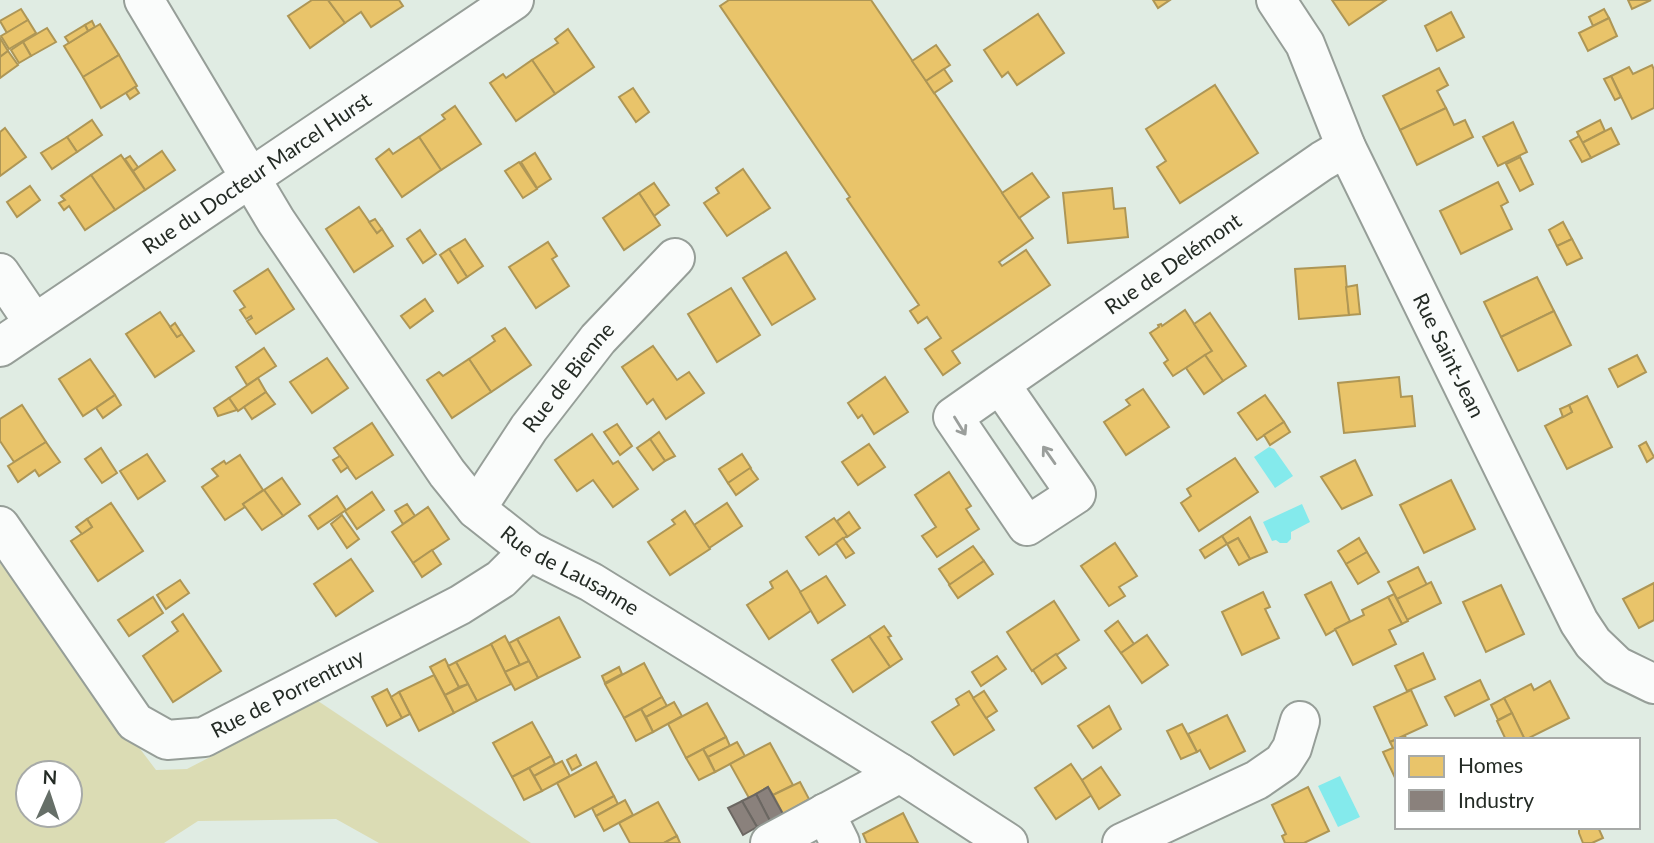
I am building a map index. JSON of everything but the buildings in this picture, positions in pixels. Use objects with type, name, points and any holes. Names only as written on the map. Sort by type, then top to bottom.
[{"type":"street","name":"Rue de Lausanne","points":[[144,0],[276,221],[431,450],[476,509],[529,551],[591,582],[1008,843]]},
{"type":"street","name":"Rue du Docteur Marcel Hurst","points":[[0,347],[514,0]]},
{"type":"street","name":"Rue Saint-Jean","points":[[1276,0],[1305,44],[1346,147],[1579,622],[1593,643],[1617,666],[1654,684]]},
{"type":"street","name":"Rue de Delémont","points":[[1000,384],[1346,147]]},
{"type":"street","name":"Rue de Bienne","points":[[476,509],[529,428],[598,340],[675,258]]},
{"type":"street","points":[[0,273],[34,323]]},
{"type":"street","name":"Rue de Porrentruy","points":[[0,526],[135,722],[167,740],[204,737],[460,605],[501,579],[529,551]]},
{"type":"street","points":[[1122,843],[1257,780],[1275,768],[1283,762],[1292,748],[1300,721]]},
{"type":"street","points":[[770,843],[833,828],[900,773]]},
{"type":"green space","points":[[0,563],[156,770],[187,769],[318,701],[531,843],[379,843],[336,819],[198,821],[164,843],[0,843]]},
{"type":"water","points":[[1269,447],[1274,449],[1293,476],[1275,488],[1254,457]]},
{"type":"water","points":[[1302,504],[1310,522],[1291,532],[1291,539],[1287,543],[1272,541],[1263,522]]},
{"type":"water","points":[[1340,776],[1360,817],[1338,827],[1318,786]]}]
